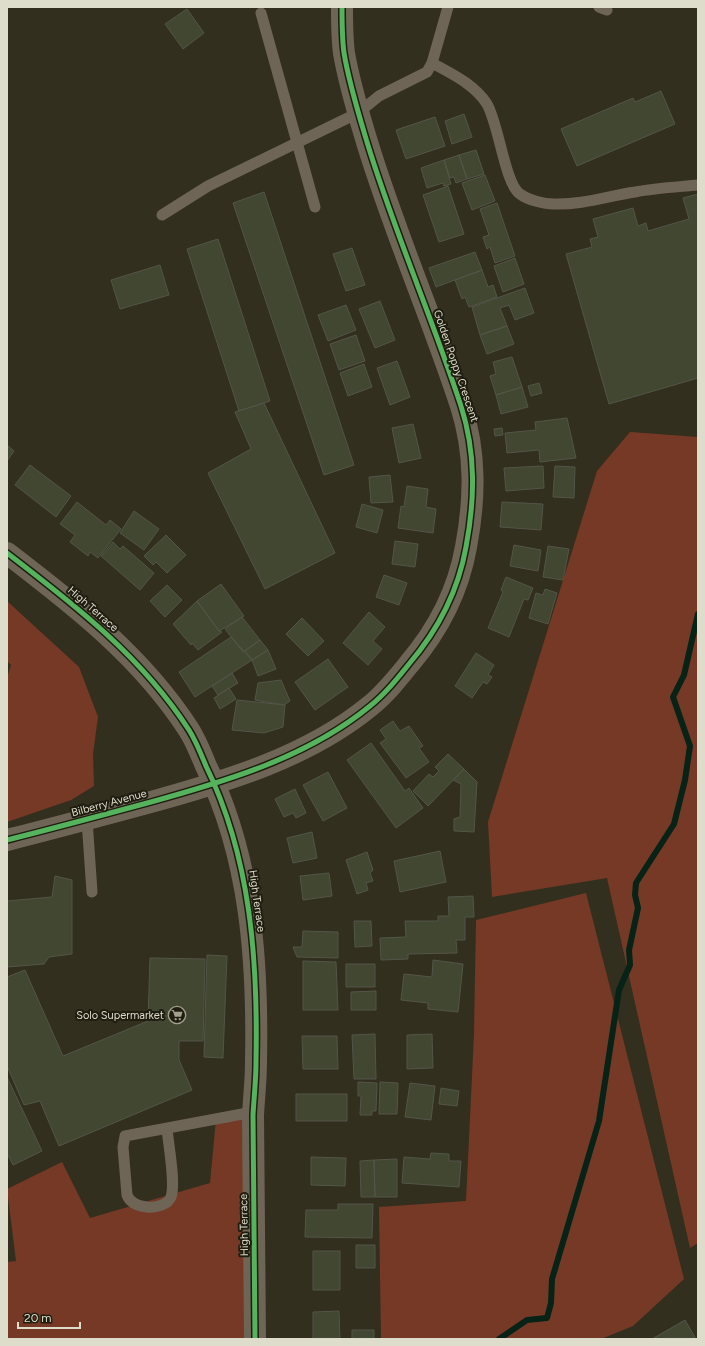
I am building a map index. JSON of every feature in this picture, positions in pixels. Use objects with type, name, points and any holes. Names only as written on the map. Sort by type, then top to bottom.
[{"type":"street","name":"Golden Poppy Crescent","points":[[215,784],[301,749],[348,722],[371,705],[391,685],[431,637],[452,597],[464,560],[474,494],[473,464],[469,434],[456,392],[378,179],[352,94],[344,50],[342,7]]},
{"type":"street","name":"High Terrace","points":[[7,553],[65,597],[100,626],[149,678],[190,731],[215,784],[236,845],[249,906],[255,984],[255,1339]]},
{"type":"street","name":"Bilberry Avenue","points":[[7,840],[87,820],[215,784]]},
{"type":"lane","points":[[162,215],[208,186],[358,113],[379,96],[424,75],[432,63],[448,7]]},
{"type":"lane","points":[[261,14],[315,207]]},
{"type":"lane","points":[[432,63],[469,84],[486,103],[495,119],[511,183],[519,194],[538,202],[553,204],[577,204],[636,191],[698,185]]},
{"type":"lane","points":[[87,820],[92,892]]},
{"type":"lane","points":[[167,1128],[171,1175],[171,1197],[167,1202],[154,1207],[138,1205],[129,1200],[127,1195],[123,1139],[128,1134],[254,1112]]},
{"type":"shaded area","points":[[630,432],[698,437],[698,1243],[690,1248],[607,878],[492,897],[488,822],[597,471]]},
{"type":"shaded area","points":[[7,601],[79,667],[98,717],[93,754],[94,786],[71,800],[7,822],[7,678],[11,665],[7,661]]},
{"type":"shaded area","points":[[586,893],[684,1279],[633,1326],[601,1339],[381,1339],[379,1207],[466,1201],[474,1034],[476,920]]},
{"type":"shaded area","points":[[253,1112],[255,1339],[7,1339],[7,1262],[16,1261],[7,1189],[62,1162],[90,1218],[210,1183],[216,1119]]},
{"type":"building","points":[[187,9],[204,33],[183,49],[165,24]]},
{"type":"building","points":[[661,91],[675,124],[577,166],[561,129],[633,98],[635,102]]},
{"type":"building","points":[[464,114],[472,137],[452,144],[445,121]]},
{"type":"building","points":[[435,117],[445,146],[406,159],[396,130]]},
{"type":"building","points":[[476,150],[484,174],[467,179],[459,155]]},
{"type":"building","points":[[459,155],[467,179],[456,183],[454,177],[450,178],[444,160]]},
{"type":"building","points":[[444,160],[451,184],[444,186],[443,183],[427,188],[421,168]]},
{"type":"building","points":[[485,175],[495,201],[472,210],[462,183]]},
{"type":"building","points":[[448,186],[464,234],[439,242],[423,195]]},
{"type":"building","points":[[264,192],[354,465],[324,475],[233,203]]},
{"type":"building","points":[[698,194],[698,378],[609,404],[566,254],[592,247],[590,239],[598,237],[593,219],[633,208],[638,226],[646,223],[648,231],[689,219],[683,198]]},
{"type":"building","points":[[497,203],[515,256],[495,263],[490,247],[487,249],[483,237],[489,235],[480,209]]},
{"type":"building","points":[[218,239],[270,401],[239,411],[187,249]]},
{"type":"building","points":[[352,248],[365,285],[346,291],[333,254]]},
{"type":"building","points":[[475,252],[482,270],[436,287],[429,268]]},
{"type":"building","points":[[515,258],[524,284],[503,292],[494,266]]},
{"type":"building","points":[[160,265],[169,295],[120,309],[111,280]]},
{"type":"building","points":[[482,270],[488,287],[493,285],[497,297],[469,307],[465,297],[462,299],[455,280]]},
{"type":"building","points":[[525,288],[534,313],[515,320],[509,305],[500,308],[507,326],[480,335],[472,307]]},
{"type":"building","points":[[380,301],[395,340],[375,348],[359,309]]},
{"type":"building","points":[[346,305],[356,330],[328,341],[318,315]]},
{"type":"building","points":[[507,326],[514,344],[487,354],[480,335]]},
{"type":"building","points":[[356,335],[365,361],[339,370],[330,344]]},
{"type":"building","points":[[512,357],[522,387],[496,395],[490,376],[496,374],[493,362]]},
{"type":"building","points":[[397,361],[410,397],[390,405],[377,368]]},
{"type":"building","points":[[364,364],[372,387],[348,396],[340,373]]},
{"type":"building","points":[[539,383],[542,393],[531,396],[528,386]]},
{"type":"building","points":[[522,387],[528,407],[501,414],[496,395]]},
{"type":"building","points":[[264,403],[335,553],[265,589],[208,473],[251,449],[235,412]]},
{"type":"building","points":[[567,418],[576,458],[540,462],[539,450],[507,453],[505,433],[536,430],[535,422]]},
{"type":"building","points":[[413,424],[421,458],[399,463],[392,428]]},
{"type":"building","points":[[502,428],[503,435],[495,436],[494,429]]},
{"type":"building","points":[[7,445],[14,451],[7,461]]},
{"type":"building","points":[[30,465],[71,496],[56,517],[15,485]]},
{"type":"building","points":[[543,466],[544,488],[506,491],[504,468]]},
{"type":"building","points":[[555,466],[575,467],[574,498],[553,497]]},
{"type":"building","points":[[390,475],[393,502],[371,503],[369,477]]},
{"type":"building","points":[[407,486],[428,489],[426,507],[436,509],[433,533],[398,528],[401,506],[404,507]]},
{"type":"building","points":[[77,502],[106,525],[110,520],[121,529],[98,558],[90,552],[88,556],[70,542],[75,535],[60,524]]},
{"type":"building","points":[[502,502],[543,504],[541,530],[500,527]]},
{"type":"building","points":[[362,504],[383,510],[377,533],[356,527]]},
{"type":"building","points":[[134,511],[159,529],[144,550],[120,533]]},
{"type":"building","points":[[166,535],[186,555],[167,573],[156,562],[153,565],[144,556]]},
{"type":"building","points":[[395,541],[418,544],[415,567],[392,564]]},
{"type":"building","points":[[113,542],[120,549],[123,546],[154,573],[140,590],[101,556]]},
{"type":"building","points":[[514,545],[541,550],[538,571],[510,566]]},
{"type":"building","points":[[548,546],[569,549],[563,580],[543,577]]},
{"type":"building","points":[[384,575],[407,583],[399,605],[376,597]]},
{"type":"building","points":[[506,577],[533,588],[528,600],[524,599],[509,637],[488,628],[503,592],[501,590]]},
{"type":"building","points":[[221,584],[244,616],[219,631],[197,601]]},
{"type":"building","points":[[167,585],[182,600],[165,617],[150,601]]},
{"type":"building","points":[[545,589],[557,593],[548,624],[529,618],[536,593],[543,595]]},
{"type":"building","points":[[197,601],[219,631],[222,632],[198,650],[192,643],[191,645],[173,624]]},
{"type":"building","points":[[369,612],[385,627],[373,641],[382,649],[368,665],[343,643]]},
{"type":"building","points":[[242,617],[260,640],[243,652],[225,629]]},
{"type":"building","points":[[302,618],[324,641],[308,656],[286,634]]},
{"type":"building","points":[[231,637],[252,660],[195,697],[179,672]]},
{"type":"building","points":[[260,640],[268,650],[252,660],[245,651]]},
{"type":"building","points":[[268,650],[276,669],[258,676],[252,660]]},
{"type":"building","points":[[476,653],[494,665],[488,675],[492,677],[487,684],[483,682],[472,698],[455,686]]},
{"type":"building","points":[[328,659],[348,687],[315,710],[295,682]]},
{"type":"building","points":[[232,673],[238,683],[218,695],[212,686]]},
{"type":"building","points":[[281,680],[290,701],[284,705],[255,700],[258,683]]},
{"type":"building","points":[[229,688],[236,699],[220,709],[214,698]]},
{"type":"building","points":[[237,700],[285,705],[283,727],[264,733],[232,730]]},
{"type":"building","points":[[393,721],[400,731],[409,726],[423,746],[419,748],[429,762],[406,778],[380,743],[386,739],[380,730]]},
{"type":"building","points":[[371,743],[405,791],[409,788],[423,808],[396,828],[347,760]]},
{"type":"building","points":[[448,754],[464,769],[428,806],[413,791],[429,774],[433,777],[439,771],[435,767]]},
{"type":"building","points":[[464,769],[477,782],[474,832],[454,831],[454,819],[460,817],[461,784],[453,780]]},
{"type":"building","points":[[328,772],[347,808],[323,821],[303,785]]},
{"type":"building","points":[[295,789],[306,813],[296,818],[293,813],[284,817],[275,799]]},
{"type":"building","points":[[312,832],[317,858],[293,863],[287,838]]},
{"type":"building","points":[[440,851],[446,882],[400,892],[394,861]]},
{"type":"building","points":[[367,852],[373,870],[370,873],[373,881],[366,883],[368,890],[357,894],[346,860]]},
{"type":"building","points":[[329,873],[332,896],[303,900],[300,876]]},
{"type":"building","points":[[55,876],[72,880],[72,954],[49,957],[44,964],[7,967],[7,901],[52,897]]},
{"type":"building","points":[[473,896],[474,917],[465,917],[465,940],[456,940],[457,953],[408,954],[408,959],[381,960],[380,938],[406,937],[405,921],[438,921],[438,916],[449,916],[448,897]]},
{"type":"building","points":[[354,921],[371,921],[372,946],[355,947]]},
{"type":"building","points":[[303,931],[338,932],[338,958],[297,957],[293,947],[302,947]]},
{"type":"building","points":[[207,955],[227,956],[223,1058],[204,1057]]},
{"type":"building","points":[[150,958],[205,959],[203,1041],[179,1041],[179,1060],[192,1090],[59,1146],[40,1101],[24,1105],[7,1066],[7,977],[25,970],[63,1056],[148,1021]]},
{"type":"building","points":[[433,960],[463,964],[458,1012],[428,1009],[428,1003],[401,1000],[404,974],[432,977]]},
{"type":"building","points":[[303,961],[336,962],[338,1010],[303,1010]]},
{"type":"building","points":[[346,964],[375,964],[375,987],[346,987]]},
{"type":"building","points":[[376,991],[376,1010],[351,1010],[351,992]]},
{"type":"building","points":[[375,1034],[376,1079],[354,1079],[352,1035]]},
{"type":"building","points":[[432,1034],[433,1068],[407,1069],[407,1035]]},
{"type":"building","points":[[302,1036],[337,1036],[338,1069],[303,1069]]},
{"type":"building","points":[[7,1077],[42,1151],[13,1165],[7,1153]]},
{"type":"building","points":[[358,1082],[377,1083],[376,1111],[372,1111],[372,1115],[360,1115],[361,1096],[358,1096]]},
{"type":"building","points":[[380,1082],[398,1083],[397,1114],[379,1114]]},
{"type":"building","points":[[410,1083],[435,1086],[431,1120],[405,1117]]},
{"type":"building","points":[[441,1088],[459,1091],[457,1106],[439,1104]]},
{"type":"building","points":[[296,1094],[347,1094],[347,1121],[296,1121]]},
{"type":"building","points":[[431,1153],[449,1154],[449,1161],[461,1161],[459,1187],[402,1183],[404,1157],[430,1159]]},
{"type":"building","points":[[311,1157],[346,1158],[345,1186],[311,1185]]},
{"type":"building","points":[[397,1159],[397,1197],[375,1197],[374,1160]]},
{"type":"building","points":[[374,1160],[375,1197],[361,1197],[360,1161]]},
{"type":"building","points":[[338,1204],[373,1204],[372,1238],[305,1237],[306,1210],[338,1210]]},
{"type":"building","points":[[356,1245],[375,1245],[375,1268],[356,1268]]},
{"type":"building","points":[[313,1251],[340,1251],[340,1290],[313,1290]]},
{"type":"building","points":[[339,1311],[340,1339],[313,1339],[313,1312]]},
{"type":"building","points":[[685,1320],[696,1339],[652,1339]]},
{"type":"building","points":[[352,1330],[374,1330],[374,1339],[352,1339]]},
{"type":"waterway","points":[[499,1339],[527,1320],[547,1318],[551,1303],[552,1279],[599,1121],[619,990],[630,965],[629,950],[638,908],[635,895],[636,883],[674,824],[685,780],[690,746],[673,697],[684,675],[698,614]]},
{"type":"cycle path","points":[[7,840],[209,785],[266,765],[320,740],[346,724],[370,706],[391,686],[429,638],[438,624],[452,595],[458,579],[466,547],[471,511],[472,459],[466,424],[450,373],[389,208],[360,120],[344,53],[342,36],[342,7]]},
{"type":"cycle path","points":[[7,553],[58,592],[106,634],[129,656],[170,704],[189,730],[196,743],[221,801],[233,837],[249,911],[255,986],[256,1069],[253,1115],[255,1339]]},
{"type":"place","name":"Solo Supermarket","points":[[177,1015]]}]
